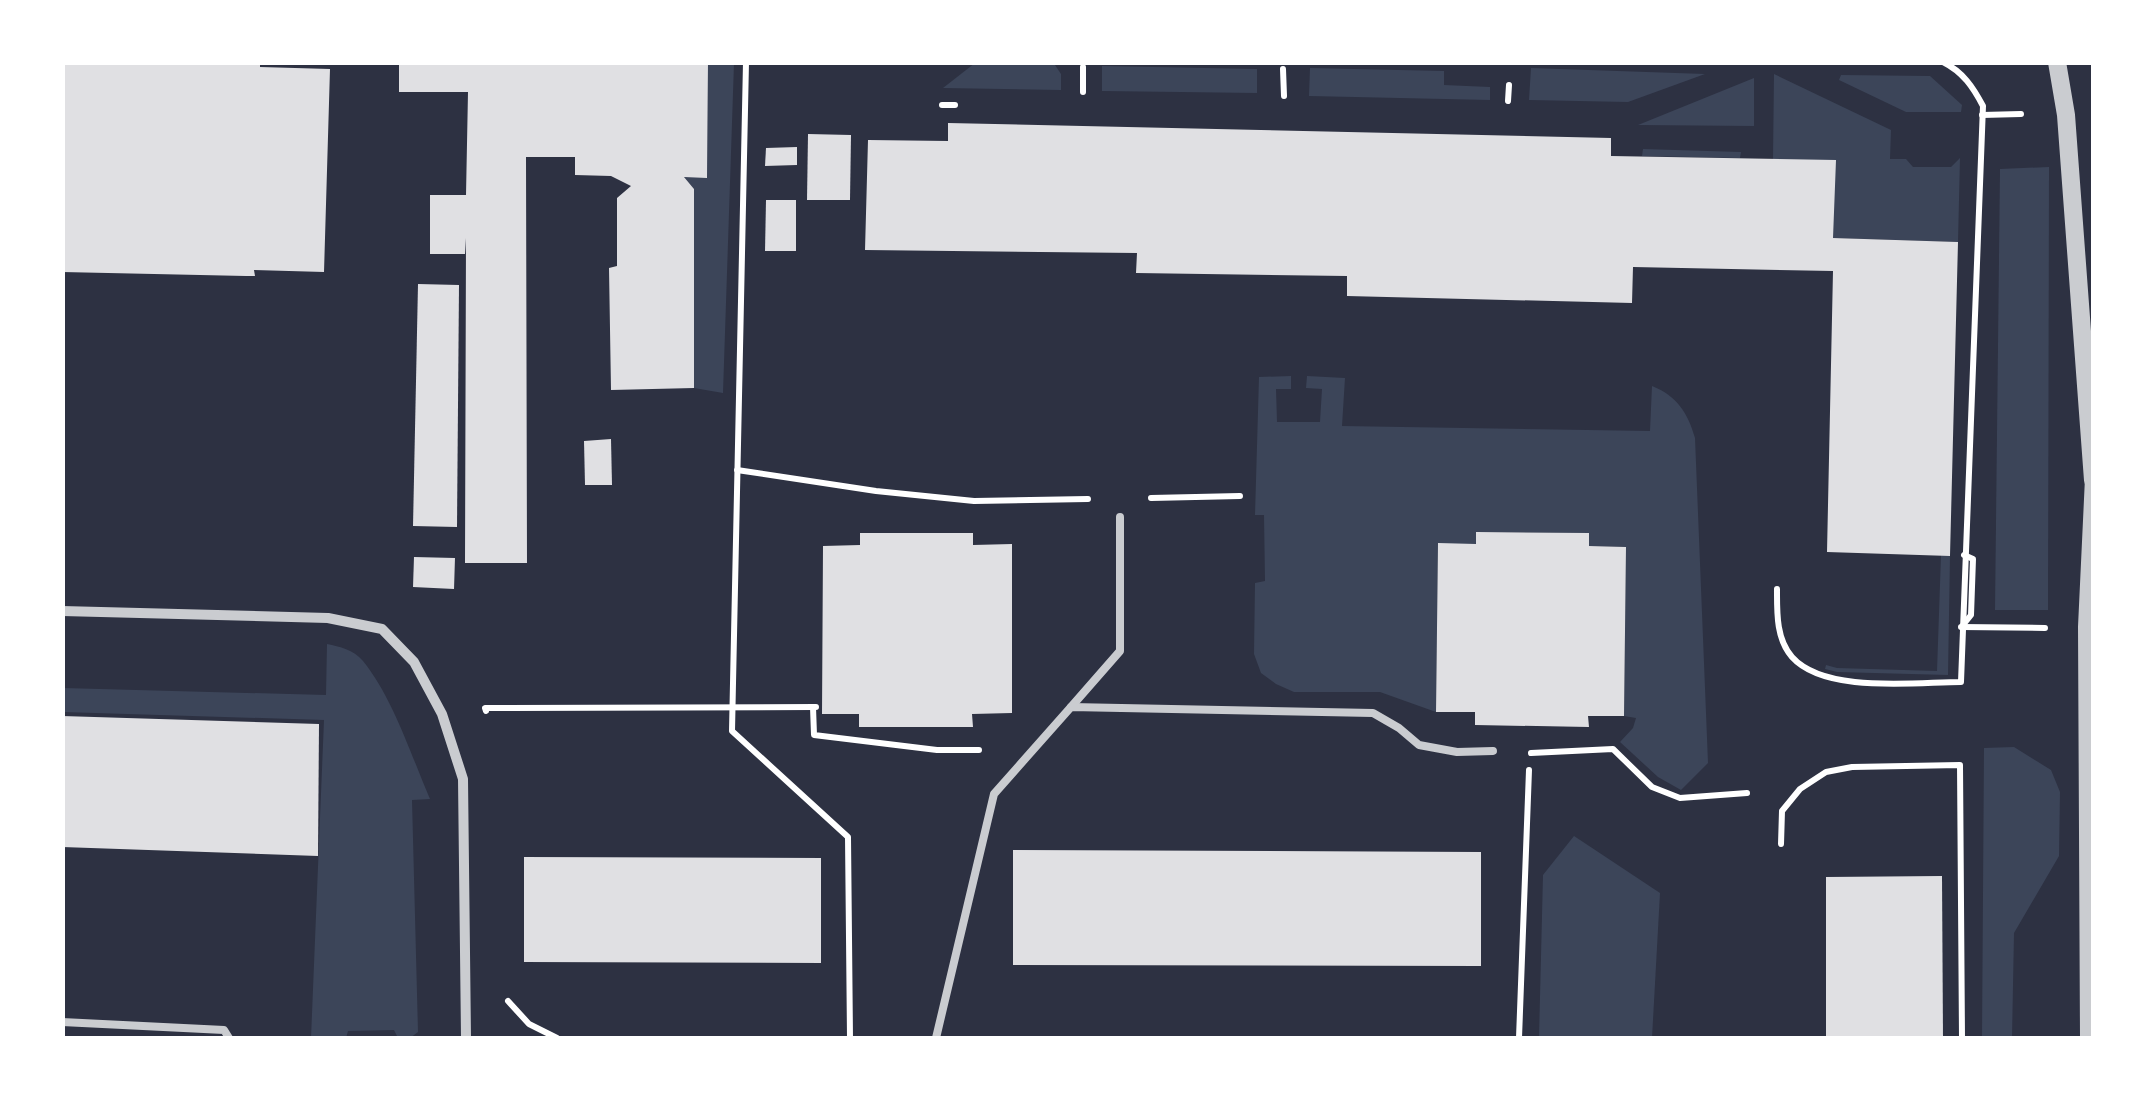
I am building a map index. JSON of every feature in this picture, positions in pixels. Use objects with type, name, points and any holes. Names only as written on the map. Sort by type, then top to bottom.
[{"type":"street","points":[[2058,62],[2066,115],[2093,479],[2087,628],[2089,1038]]},
{"type":"street","points":[[62,611],[328,618],[382,630],[414,662],[442,714],[462,780],[466,1038]]},
{"type":"lane","points":[[936,1038],[994,794],[1120,651],[1120,517]]},
{"type":"lane","points":[[1071,707],[1373,714],[1399,728],[1419,746],[1492,752]]},
{"type":"lane","points":[[62,1022],[224,1030],[229,1038]]},
{"type":"path","points":[[746,62],[732,731],[848,836],[850,1038]]},
{"type":"path","points":[[1777,589],[1778,631],[1793,658],[1820,675],[1848,682],[1962,682],[1961,627],[1983,106],[1956,68],[1943,62]]},
{"type":"path","points":[[1083,66],[1083,92]]},
{"type":"path","points":[[1284,68],[1284,96]]},
{"type":"path","points":[[1508,100],[1509,85]]},
{"type":"path","points":[[942,105],[955,106]]},
{"type":"path","points":[[1982,115],[2032,114]]},
{"type":"path","points":[[736,470],[876,491],[974,500],[1107,498]]},
{"type":"path","points":[[1145,498],[1240,496]]},
{"type":"path","points":[[1961,627],[2046,628]]},
{"type":"path","points":[[490,726],[485,708],[814,707],[814,735],[938,750],[995,750]]},
{"type":"path","points":[[1518,754],[1613,749],[1652,787],[1680,798],[1747,793]]},
{"type":"path","points":[[1519,1038],[1529,754]]},
{"type":"path","points":[[1781,844],[1782,811],[1800,789],[1826,772],[1852,767],[1960,765],[1962,1038]]},
{"type":"path","points":[[506,999],[529,1024],[557,1038]]},
{"type":"shaded area","points":[[708,63],[734,63],[723,393],[694,388],[694,189],[684,177],[707,177]]},
{"type":"shaded area","points":[[975,63],[1055,65],[1061,74],[1061,90],[943,88]]},
{"type":"shaded area","points":[[1102,66],[1257,69],[1257,93],[1102,91]]},
{"type":"shaded area","points":[[1310,68],[1444,71],[1444,85],[1490,87],[1490,100],[1309,96]]},
{"type":"shaded area","points":[[1531,68],[1705,74],[1628,102],[1529,100]]},
{"type":"shaded area","points":[[1774,74],[1891,130],[1890,159],[1906,159],[1913,167],[1951,167],[1960,158],[1958,242],[1833,238],[1773,159]]},
{"type":"shaded area","points":[[1841,75],[1930,76],[1962,105],[1961,112],[1906,112],[1839,80]]},
{"type":"shaded area","points":[[1754,78],[1754,126],[1638,125]]},
{"type":"shaded area","points":[[1643,149],[1741,152],[1740,158],[1642,156]]},
{"type":"shaded area","points":[[2049,167],[2048,610],[1995,610],[2000,169]]},
{"type":"shaded area","points":[[1291,376],[1291,389],[1276,389],[1277,422],[1320,422],[1322,389],[1306,388],[1307,376],[1345,378],[1342,426],[1650,431],[1652,386],[1675,400],[1695,438],[1708,763],[1681,790],[1658,777],[1620,742],[1633,728],[1636,718],[1624,716],[1626,547],[1589,546],[1588,533],[1477,532],[1476,544],[1438,544],[1436,712],[1380,692],[1294,692],[1261,673],[1254,654],[1255,583],[1265,581],[1264,515],[1255,515],[1259,377]]},
{"type":"shaded area","points":[[1941,555],[1950,556],[1948,675],[1825,669],[1826,665],[1937,671]]},
{"type":"shaded area","points":[[327,644],[355,654],[374,676],[401,727],[430,799],[412,800],[418,1032],[410,1038],[398,1038],[394,1030],[348,1031],[346,1038],[311,1038],[324,720],[63,712],[63,688],[326,695]]},
{"type":"shaded area","points":[[2014,747],[2051,770],[2060,792],[2059,856],[2014,933],[2012,1038],[1982,1038],[1984,748]]},
{"type":"shaded area","points":[[1574,836],[1660,893],[1652,1038],[1539,1038],[1543,875]]},
{"type":"building","points":[[62,62],[260,62],[260,67],[330,69],[324,272],[254,270],[255,276],[246,276],[62,272]]},
{"type":"building","points":[[399,62],[708,62],[707,178],[684,177],[694,189],[694,388],[611,390],[609,268],[617,266],[617,198],[631,186],[611,176],[575,175],[575,157],[526,157],[527,563],[465,563],[466,238],[465,254],[430,254],[430,195],[466,195],[468,92],[399,92]]},
{"type":"building","points":[[948,123],[1611,138],[1611,156],[1836,160],[1833,238],[1958,242],[1950,556],[1827,552],[1833,271],[1633,267],[1632,303],[1347,296],[1347,276],[1136,273],[1137,253],[865,250],[868,140],[948,141]]},
{"type":"building","points":[[808,134],[851,135],[850,200],[807,200]]},
{"type":"building","points":[[797,147],[797,165],[765,166],[766,148]]},
{"type":"building","points":[[766,200],[796,200],[796,251],[765,251]]},
{"type":"building","points":[[418,284],[459,285],[457,527],[413,526]]},
{"type":"building","points":[[611,439],[612,485],[585,485],[584,441]]},
{"type":"building","points":[[1476,532],[1589,533],[1589,546],[1626,547],[1624,716],[1588,716],[1589,727],[1475,725],[1475,712],[1436,712],[1438,543],[1476,544]]},
{"type":"building","points":[[860,533],[973,533],[973,545],[1012,544],[1012,713],[972,714],[973,727],[859,727],[859,714],[822,714],[823,546],[860,545]]},
{"type":"building","points":[[414,557],[455,558],[454,589],[413,587]]},
{"type":"building","points":[[62,716],[319,724],[318,856],[62,847]]},
{"type":"building","points":[[1013,850],[1481,852],[1481,966],[1013,965]]},
{"type":"building","points":[[524,857],[821,858],[821,963],[524,962]]},
{"type":"building","points":[[1942,876],[1943,1038],[1826,1038],[1826,877]]}]
